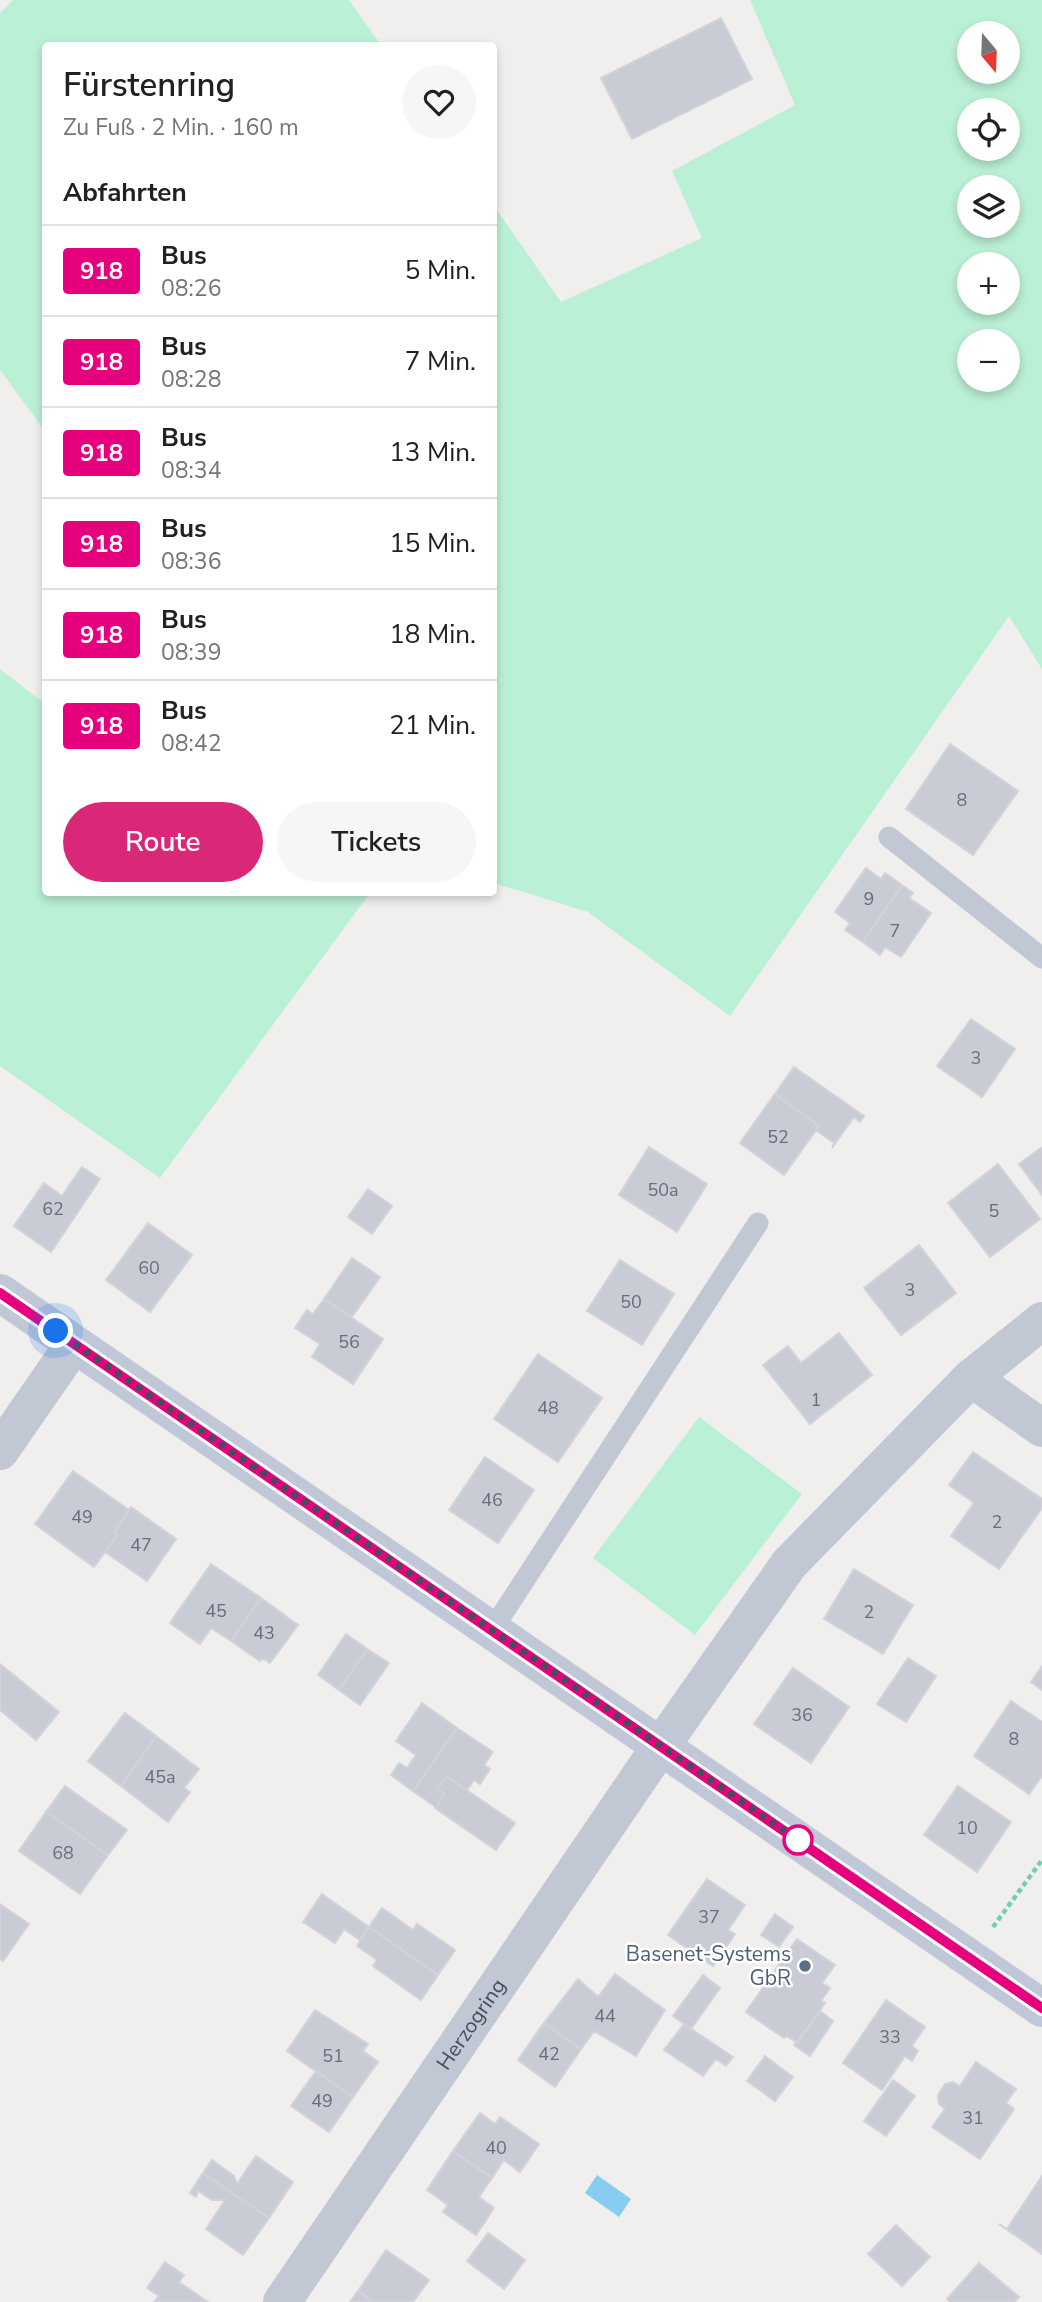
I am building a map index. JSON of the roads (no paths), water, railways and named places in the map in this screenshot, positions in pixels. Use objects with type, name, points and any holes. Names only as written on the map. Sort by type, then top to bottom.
[{"type":"main road","points":[[0,1293],[1042,2008]]},
{"type":"street","name":"Herzogring","points":[[282,2302],[647,1766],[663,1747],[789,1564],[971,1378],[1042,1321]]},
{"type":"street","points":[[0,1451],[74,1344]]},
{"type":"street","points":[[971,1378],[1042,1428]]},
{"type":"lane","points":[[889,837],[1042,958]]},
{"type":"lane","points":[[492,1630],[758,1223]]},
{"type":"water","points":[[597,2175],[631,2199],[619,2217],[585,2193]]},
{"type":"place","name":"Basenet-Systems GbR","points":[[805,1966]]}]
